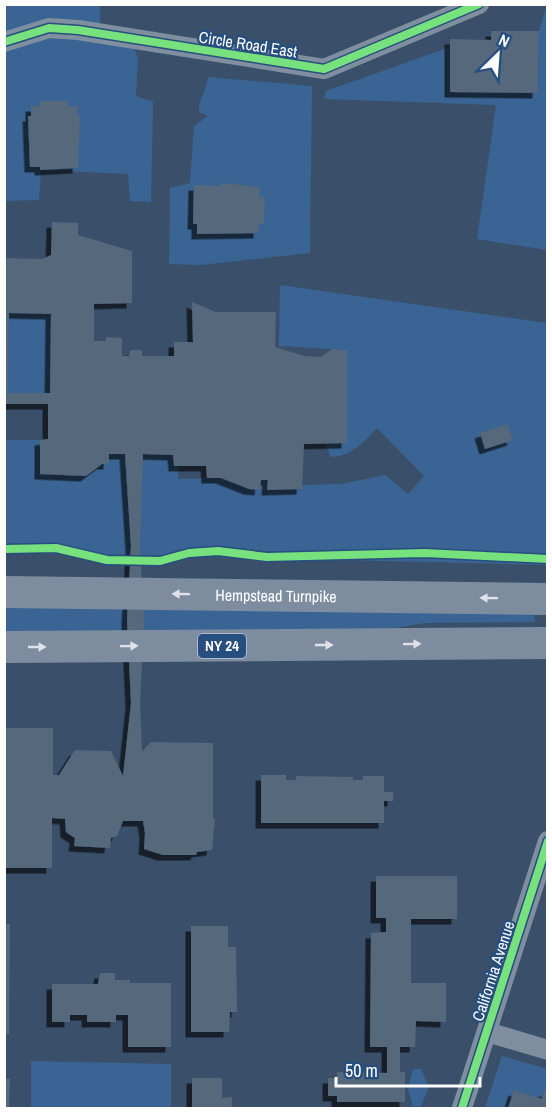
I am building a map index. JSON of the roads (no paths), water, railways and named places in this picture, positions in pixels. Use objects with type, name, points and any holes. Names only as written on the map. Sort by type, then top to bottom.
[{"type":"main road","name":"Hempstead Turnpike","points":[[4,592],[548,599]]},
{"type":"main road","name":"NY 24","points":[[4,647],[548,643]]},
{"type":"street","name":"Circle Road East","points":[[4,42],[50,28],[78,30],[324,69],[479,4]]},
{"type":"street","name":"California Avenue","points":[[462,1108],[548,841]]},
{"type":"street","points":[[487,1032],[548,1050]]}]
